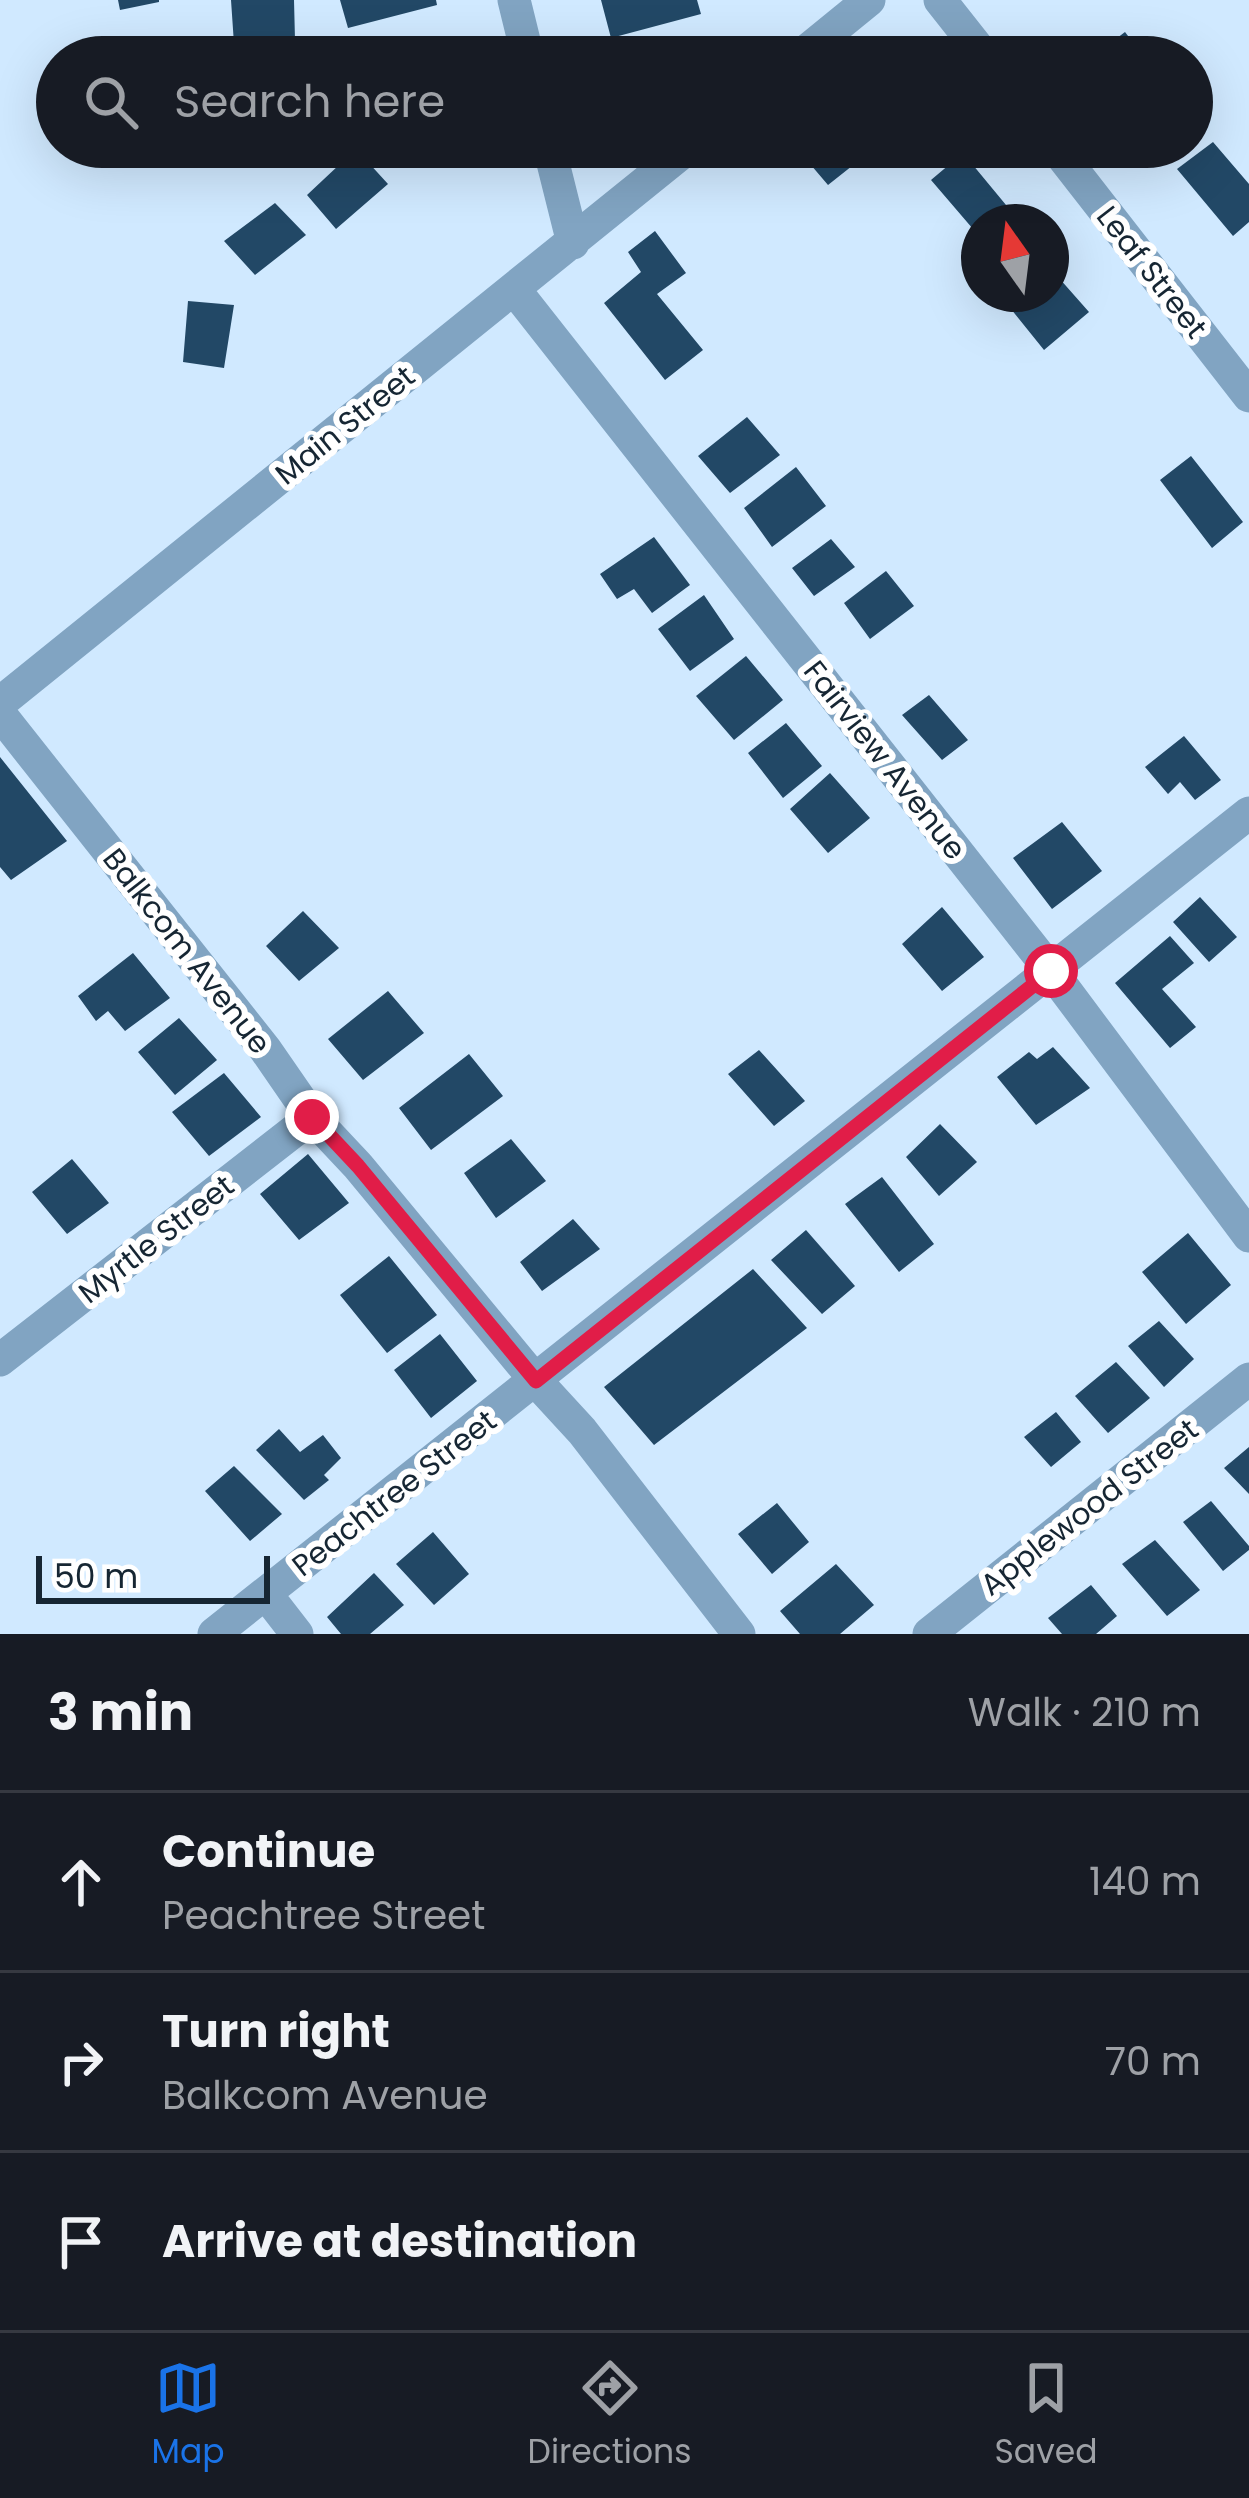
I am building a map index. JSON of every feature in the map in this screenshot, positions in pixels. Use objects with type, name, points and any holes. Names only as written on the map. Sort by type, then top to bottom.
[{"type":"street","points":[[514,0],[522,36]]},
{"type":"street","points":[[825,36],[869,0]]},
{"type":"street","points":[[940,0],[968,36]]},
{"type":"street","points":[[554,168],[572,243]]},
{"type":"street","name":"Main Street","points":[[0,704],[663,168]]},
{"type":"street","name":"Leaf Street","points":[[1071,168],[1249,396]]},
{"type":"street","name":"Fairview Avenue","points":[[514,289],[1051,971],[1249,1235]]},
{"type":"street","name":"Balkcom Avenue","points":[[0,713],[265,1049],[312,1117],[582,1431],[740,1634]]},
{"type":"street","name":"Peachtree Street","points":[[214,1634],[1249,813]]},
{"type":"street","name":"Myrtle Street","points":[[0,1360],[312,1117]]},
{"type":"street","name":"Applewood Street","points":[[928,1634],[1249,1379]]},
{"type":"street","points":[[266,1594],[297,1634]]},
{"type":"building","points":[[118,0],[159,0],[159,2],[120,10]]},
{"type":"building","points":[[231,0],[294,0],[295,36],[233,36]]},
{"type":"building","points":[[340,0],[436,0],[437,5],[348,28]]},
{"type":"building","points":[[601,0],[697,0],[701,14],[610,36]]},
{"type":"building","points":[[1213,142],[1249,184],[1249,222],[1233,236],[1177,169],[1213,168]]},
{"type":"building","points":[[336,168],[373,168],[388,184],[336,229],[307,195]]},
{"type":"building","points":[[814,168],[849,168],[828,185]]},
{"type":"building","points":[[945,168],[975,168],[1005,204],[961,204],[961,215],[931,180]]},
{"type":"building","points":[[275,203],[306,235],[255,275],[224,241]]},
{"type":"building","points":[[655,231],[686,273],[657,294],[703,350],[665,380],[604,303],[641,272],[628,252]]},
{"type":"building","points":[[1069,289],[1089,312],[1044,350],[1013,312],[1069,312]]},
{"type":"building","points":[[188,301],[234,305],[224,368],[183,362]]},
{"type":"building","points":[[747,417],[780,455],[730,493],[698,456]]},
{"type":"building","points":[[1191,456],[1243,522],[1212,548],[1160,480]]},
{"type":"building","points":[[796,467],[826,506],[772,547],[744,508]]},
{"type":"building","points":[[654,537],[690,585],[652,613],[634,589],[617,599],[600,574]]},
{"type":"building","points":[[831,539],[855,567],[814,596],[792,568]]},
{"type":"building","points":[[886,571],[914,606],[870,639],[844,603]]},
{"type":"building","points":[[704,595],[734,639],[690,671],[658,629]]},
{"type":"building","points":[[746,656],[783,700],[734,740],[696,696]]},
{"type":"building","points":[[929,695],[968,740],[942,760],[902,715]]},
{"type":"building","points":[[786,723],[822,766],[783,798],[748,753]]},
{"type":"building","points":[[1184,736],[1221,780],[1195,800],[1180,782],[1168,794],[1145,767]]},
{"type":"building","points":[[0,757],[67,841],[11,880],[0,867]]},
{"type":"building","points":[[830,773],[870,818],[828,853],[790,809]]},
{"type":"building","points":[[1062,822],[1102,871],[1052,909],[1013,858]]},
{"type":"building","points":[[1200,897],[1237,937],[1209,962],[1173,922]]},
{"type":"building","points":[[942,907],[984,957],[942,991],[902,944]]},
{"type":"building","points":[[303,911],[339,948],[299,981],[266,946]]},
{"type":"building","points":[[1170,936],[1194,963],[1162,989],[1196,1027],[1170,1048],[1115,983]]},
{"type":"building","points":[[133,953],[170,998],[125,1031],[108,1011],[96,1021],[78,996]]},
{"type":"building","points":[[388,991],[424,1033],[363,1080],[328,1039]]},
{"type":"building","points":[[179,1018],[217,1060],[175,1095],[138,1052]]},
{"type":"building","points":[[1053,1047],[1090,1088],[1036,1125],[997,1077],[1029,1052],[1037,1059]]},
{"type":"building","points":[[759,1050],[805,1101],[774,1126],[728,1074]]},
{"type":"building","points":[[469,1054],[503,1096],[431,1150],[399,1108]]},
{"type":"building","points":[[224,1073],[261,1117],[209,1156],[172,1112]]},
{"type":"building","points":[[940,1124],[977,1162],[939,1196],[906,1157]]},
{"type":"building","points":[[511,1139],[546,1181],[496,1218],[464,1173]]},
{"type":"building","points":[[308,1154],[349,1203],[299,1240],[260,1194]]},
{"type":"building","points":[[72,1159],[109,1203],[67,1234],[32,1192]]},
{"type":"building","points":[[882,1177],[934,1244],[899,1272],[845,1204]]},
{"type":"building","points":[[573,1219],[600,1249],[542,1291],[520,1262]]},
{"type":"building","points":[[806,1230],[855,1286],[822,1314],[771,1260]]},
{"type":"building","points":[[1188,1233],[1231,1285],[1186,1324],[1142,1272]]},
{"type":"building","points":[[389,1256],[437,1315],[387,1353],[340,1295]]},
{"type":"building","points":[[753,1269],[807,1328],[654,1445],[604,1387]]},
{"type":"building","points":[[1159,1321],[1194,1359],[1164,1387],[1128,1346]]},
{"type":"building","points":[[440,1334],[477,1381],[431,1418],[394,1370]]},
{"type":"building","points":[[1116,1362],[1150,1398],[1108,1433],[1075,1396]]},
{"type":"building","points":[[1056,1412],[1081,1442],[1051,1467],[1024,1437]]},
{"type":"building","points":[[279,1429],[300,1452],[323,1435],[341,1458],[324,1475],[329,1480],[304,1500],[256,1450]]},
{"type":"building","points":[[1249,1447],[1249,1494],[1224,1468]]},
{"type":"building","points":[[234,1466],[282,1514],[250,1541],[205,1491]]},
{"type":"building","points":[[1211,1501],[1249,1546],[1223,1571],[1183,1522]]},
{"type":"building","points":[[777,1503],[809,1542],[772,1574],[738,1534]]},
{"type":"building","points":[[433,1532],[469,1574],[434,1605],[396,1564]]},
{"type":"building","points":[[1155,1540],[1200,1590],[1167,1616],[1122,1564]]},
{"type":"building","points":[[836,1564],[874,1605],[840,1634],[800,1634],[780,1611]]},
{"type":"building","points":[[374,1573],[404,1605],[370,1634],[341,1634],[327,1617]]},
{"type":"building","points":[[1091,1585],[1117,1616],[1096,1634],[1062,1634],[1048,1618]]},
{"type":"route","points":[[312,1117],[536,1381],[1051,971]]}]
